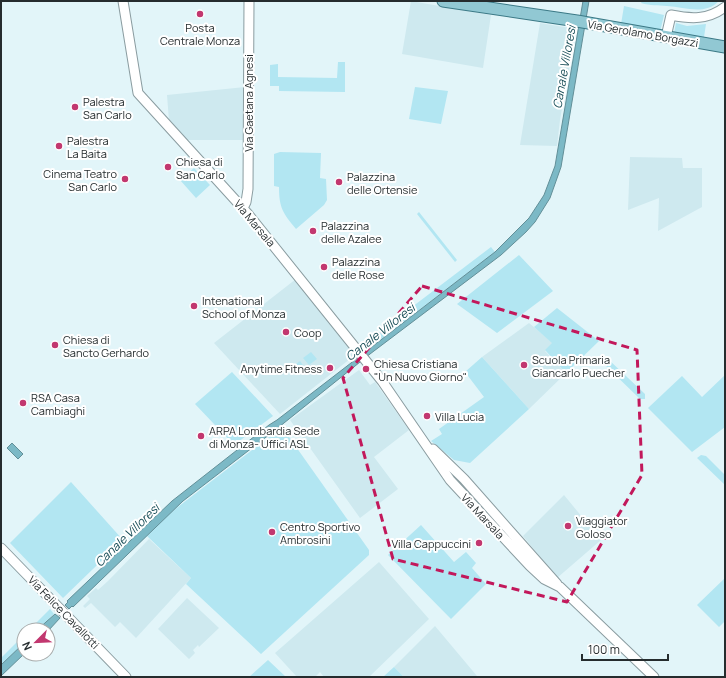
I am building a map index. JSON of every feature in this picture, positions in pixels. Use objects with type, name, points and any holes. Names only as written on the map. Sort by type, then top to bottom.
[{"type":"main road","name":"Via Gerolamo Borgazzi","points":[[443,1],[581,22],[725,47]]},
{"type":"street","name":"Via Marsala","points":[[122,1],[138,93],[243,208],[363,357],[450,480],[535,571],[544,579],[558,586],[654,677]]},
{"type":"street","name":"Via Gaetana Agnesi","points":[[243,208],[247,198],[249,1]]},
{"type":"street","points":[[666,37],[671,15],[689,18],[707,16],[725,7]]},
{"type":"street","points":[[233,198],[245,189],[247,181]]},
{"type":"street","name":"Via Felice Cavallotti","points":[[1,548],[126,677]]},
{"type":"highlighted area","points":[[422,286],[637,350],[642,475],[567,602],[393,559],[343,378]]},
{"type":"shaded area","points":[[411,1],[491,15],[483,68],[402,54]]},
{"type":"shaded area","points":[[583,1],[589,1],[561,167],[550,198],[535,222],[501,255],[370,354],[274,431],[183,501],[73,607],[72,606],[69,609],[65,605],[68,602],[67,601],[172,501],[495,252],[529,218],[544,195],[555,166]]},
{"type":"shaded area","points":[[642,1],[719,1],[713,6],[694,10],[648,5],[641,3]]},
{"type":"shaded area","points":[[624,6],[664,15],[660,32],[621,24]]},
{"type":"shaded area","points":[[540,23],[576,29],[560,120],[557,146],[520,145]]},
{"type":"shaded area","points":[[676,23],[687,26],[706,24],[704,37],[674,33]]},
{"type":"shaded area","points":[[338,62],[345,62],[345,92],[279,91],[279,86],[270,86],[270,65],[278,64],[278,77],[337,78]]},
{"type":"shaded area","points":[[245,87],[244,140],[187,140],[169,121],[167,95]]},
{"type":"shaded area","points":[[415,87],[448,91],[441,124],[409,119]]},
{"type":"shaded area","points":[[280,152],[321,153],[320,178],[326,179],[327,200],[324,205],[296,229],[283,210],[280,200],[279,187],[274,186],[274,154]]},
{"type":"shaded area","points":[[630,157],[682,158],[683,168],[702,168],[702,207],[658,231],[659,198],[628,210]]},
{"type":"shaded area","points":[[194,168],[210,185],[196,198],[180,180]]},
{"type":"shaded area","points":[[419,212],[457,260],[455,262],[417,214]]},
{"type":"shaded area","points":[[491,247],[495,252],[367,350],[362,345]]},
{"type":"shaded area","points":[[519,255],[553,291],[497,333],[457,304]]},
{"type":"shaded area","points":[[296,279],[355,355],[280,414],[214,343]]},
{"type":"shaded area","points":[[557,308],[599,341],[566,373],[545,350],[552,343],[534,327]]},
{"type":"shaded area","name":"Scuola Primaria Giancarlo Puecher","points":[[529,323],[553,343],[545,351],[566,373],[529,409],[482,357]]},
{"type":"shaded area","points":[[311,352],[317,359],[309,365],[303,358]]},
{"type":"shaded area","points":[[482,357],[529,409],[470,463],[454,460],[431,441],[442,434],[439,429],[484,397],[465,372]]},
{"type":"shaded area","points":[[603,358],[608,359],[645,394],[645,399],[640,399],[603,363]]},
{"type":"shaded area","points":[[300,361],[305,368],[298,374],[292,367]]},
{"type":"shaded area","points":[[359,370],[370,385],[375,382],[409,430],[374,457],[398,489],[360,518],[290,420]]},
{"type":"shaded area","points":[[232,372],[273,416],[234,445],[195,404]]},
{"type":"shaded area","points":[[725,375],[725,427],[692,452],[648,408],[682,376],[702,397]]},
{"type":"shaded area","name":"Centro Sportivo Ambrosini","points":[[282,427],[369,550],[369,555],[261,654],[186,584],[191,578],[147,536],[170,513]]},
{"type":"shaded area","points":[[12,443],[23,454],[18,459],[7,448]]},
{"type":"shaded area","points":[[701,455],[706,456],[725,475],[725,485],[697,458]]},
{"type":"shaded area","points":[[71,482],[123,540],[63,598],[10,543]]},
{"type":"shaded area","points":[[564,495],[601,540],[557,578],[523,536]]},
{"type":"shaded area","points":[[421,525],[454,562],[466,552],[476,563],[472,568],[486,584],[451,619],[388,555]]},
{"type":"shaded area","points":[[149,539],[191,578],[136,638],[120,622],[115,627],[91,603],[85,608],[83,606],[90,599],[87,596],[96,588],[98,590],[108,581]]},
{"type":"shaded area","points":[[379,562],[429,619],[369,677],[324,677],[320,672],[315,677],[297,677],[275,653]]},
{"type":"shaded area","points":[[725,578],[725,621],[719,627],[697,605]]},
{"type":"shaded area","points":[[187,598],[219,628],[199,647],[198,645],[193,650],[195,653],[189,659],[158,629]]},
{"type":"shaded area","points":[[50,609],[54,614],[46,622],[37,622]]},
{"type":"shaded area","points":[[55,614],[60,618],[56,622],[46,622]]},
{"type":"shaded area","points":[[435,626],[477,676],[476,677],[404,677],[394,667]]},
{"type":"shaded area","points":[[16,643],[16,651],[1,665],[1,658]]},
{"type":"shaded area","points":[[16,651],[16,662],[1,676],[1,665]]},
{"type":"shaded area","points":[[268,660],[286,677],[249,677]]},
{"type":"shaded area","points":[[394,667],[404,677],[383,677]]},
{"type":"place","name":"Posta Centrale Monza","points":[[200,14]]},
{"type":"place","name":"Palestra San Carlo","points":[[75,107]]},
{"type":"place","name":"Palestra La Baita","points":[[59,146]]},
{"type":"place","name":"Chiesa di San Carlo","points":[[168,167]]},
{"type":"place","name":"Cinema Teatro San Carlo","points":[[125,179]]},
{"type":"place","name":"Palazzina delle Ortensie","points":[[339,182]]},
{"type":"place","name":"Palazzina delle Azalee","points":[[313,231]]},
{"type":"place","name":"Palazzina delle Rose","points":[[324,267]]},
{"type":"place","name":"Intenational School of Monza","points":[[194,306]]},
{"type":"place","name":"Coop","points":[[286,332]]},
{"type":"place","name":"Chiesa di Sancto Gerhardo","points":[[55,345]]},
{"type":"place","name":"Scuola Primaria Giancarlo Puecher","points":[[524,365]]},
{"type":"place","name":"Anytime Fitness","points":[[330,368]]},
{"type":"place","name":"Chiesa Cristiana \"Un Nuovo Giorno\"","points":[[366,369]]},
{"type":"place","name":"RSA Casa Cambiaghi","points":[[23,403]]},
{"type":"place","name":"Villa Lucia","points":[[427,416]]},
{"type":"place","name":"ARPA Lombardia Sede di Monza- Uffici ASL","points":[[201,436]]},
{"type":"place","name":"Viaggiator Goloso","points":[[568,526]]},
{"type":"place","name":"Centro Sportivo Ambrosini","points":[[272,532]]},
{"type":"place","name":"Villa Cappuccini","points":[[479,543]]},
{"type":"water label","name":"Canale Villoresi","points":[[564,67]]},
{"type":"water label","name":"Canale Villoresi","points":[[380,332]]},
{"type":"water label","name":"Canale Villoresi","points":[[127,535]]}]
